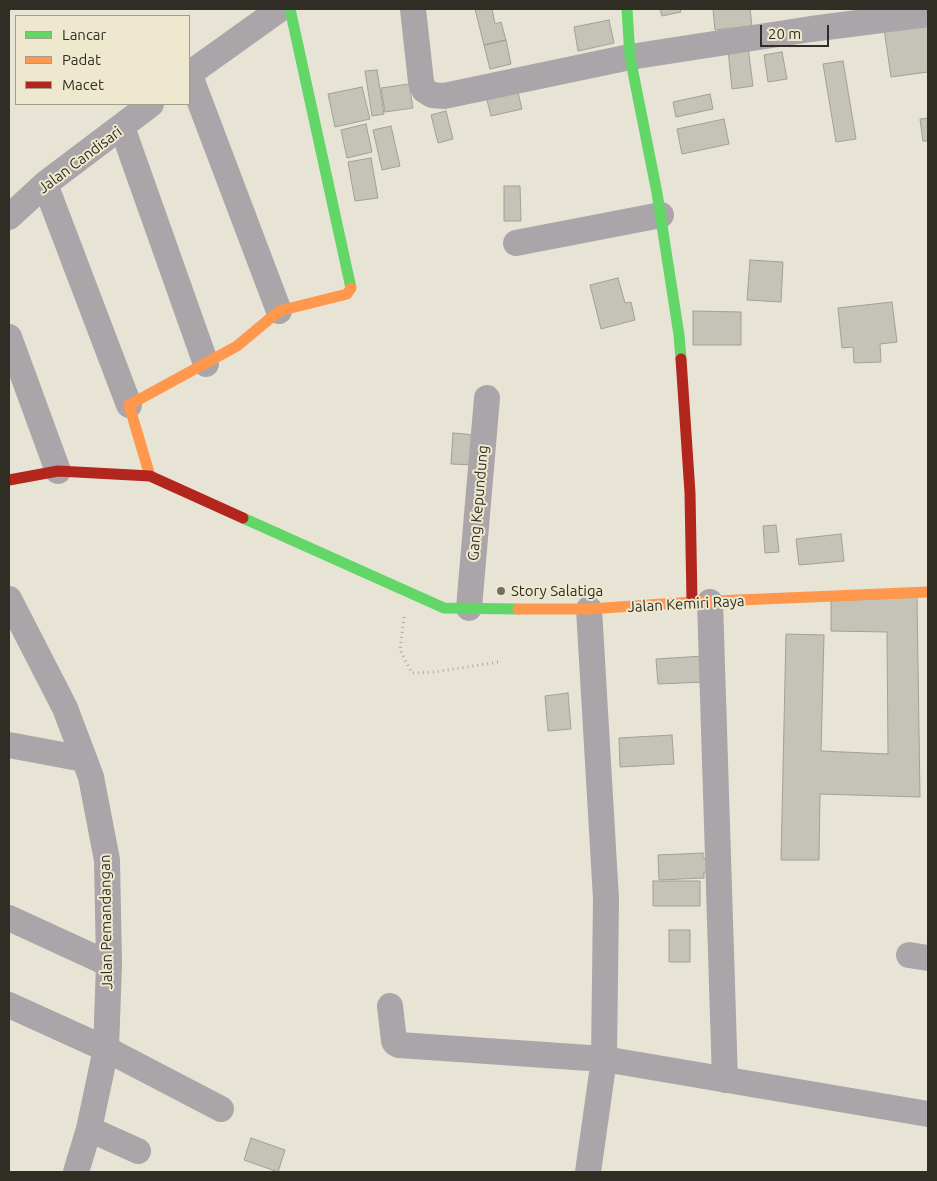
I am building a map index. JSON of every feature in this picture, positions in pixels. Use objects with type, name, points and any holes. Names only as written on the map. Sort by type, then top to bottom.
[{"type":"street","points":[[190,73],[280,9]]},
{"type":"street","points":[[129,404],[237,346],[279,311],[347,294],[351,289],[290,9]]},
{"type":"street","points":[[413,9],[421,82],[424,90],[432,95],[444,96],[630,56],[928,14]]},
{"type":"street","points":[[627,9],[630,56],[661,215],[679,335],[690,492],[701,602],[726,1080]]},
{"type":"street","points":[[190,77],[279,311]]},
{"type":"street","name":"Jalan Candisari","points":[[9,217],[45,184],[151,105]]},
{"type":"street","points":[[122,128],[206,364]]},
{"type":"street","points":[[45,184],[129,404],[150,476]]},
{"type":"street","points":[[516,243],[661,215]]},
{"type":"street","points":[[9,337],[58,471]]},
{"type":"street","name":"Gang Kepundung","points":[[457,608],[487,398]]},
{"type":"street","points":[[9,480],[58,471],[150,476],[407,592],[457,608]]},
{"type":"street","name":"Jalan Kemiri Raya","points":[[457,608],[589,609],[928,592]]},
{"type":"street","name":"Jalan Pemandangan","points":[[9,599],[65,708],[91,777],[107,860],[109,964],[106,1049],[89,1129],[76,1172]]},
{"type":"street","points":[[588,1172],[604,1059],[606,899],[589,609]]},
{"type":"street","points":[[9,745],[84,759]]},
{"type":"street","points":[[9,918],[109,964]]},
{"type":"street","points":[[9,1006],[106,1049],[221,1109]]},
{"type":"street","points":[[390,1006],[394,1041],[399,1045],[604,1059],[928,1114]]},
{"type":"street","points":[[89,1129],[138,1151]]},
{"type":"path","points":[[407,592],[400,650],[412,673],[434,672],[499,662]]},
{"type":"building","points":[[475,9],[492,9],[495,24],[501,22],[506,40],[484,45]]},
{"type":"building","points":[[660,9],[680,9],[681,12],[662,16]]},
{"type":"building","points":[[713,9],[750,9],[752,26],[715,30]]},
{"type":"building","points":[[609,20],[614,43],[578,51],[574,27]]},
{"type":"building","points":[[928,26],[928,72],[891,77],[884,29]]},
{"type":"building","points":[[506,40],[511,64],[490,69],[484,45]]},
{"type":"building","points":[[748,47],[753,86],[732,89],[728,50]]},
{"type":"building","points":[[782,52],[787,79],[768,82],[764,55]]},
{"type":"building","points":[[843,61],[856,139],[836,142],[823,64]]},
{"type":"building","points":[[377,70],[384,114],[372,116],[365,71]]},
{"type":"building","points":[[409,84],[413,108],[385,112],[381,88]]},
{"type":"building","points":[[362,87],[370,119],[335,127],[328,94]]},
{"type":"building","points":[[517,88],[522,109],[491,116],[486,96]]},
{"type":"building","points":[[710,94],[713,109],[676,117],[673,102]]},
{"type":"building","points":[[446,111],[453,139],[438,143],[431,115]]},
{"type":"building","points":[[928,118],[928,141],[923,141],[920,119]]},
{"type":"building","points":[[724,119],[729,144],[682,154],[677,129]]},
{"type":"building","points":[[366,124],[372,152],[347,158],[341,130]]},
{"type":"building","points":[[391,126],[400,166],[382,170],[373,130]]},
{"type":"building","points":[[371,158],[378,198],[355,201],[348,162]]},
{"type":"building","points":[[504,186],[520,186],[521,221],[504,221]]},
{"type":"building","points":[[750,260],[783,262],[781,302],[747,300]]},
{"type":"building","points":[[618,278],[625,303],[631,302],[635,320],[601,329],[590,285]]},
{"type":"building","points":[[892,302],[897,342],[880,344],[881,362],[854,363],[853,347],[842,348],[838,308]]},
{"type":"building","points":[[693,311],[741,312],[741,345],[693,345]]},
{"type":"building","points":[[453,433],[476,435],[475,465],[451,464]]},
{"type":"building","points":[[776,525],[779,552],[765,553],[763,526]]},
{"type":"building","points":[[841,534],[844,561],[799,565],[796,539]]},
{"type":"building","points":[[917,597],[920,797],[820,794],[819,860],[781,860],[786,634],[824,635],[821,751],[888,754],[887,632],[831,631],[831,601]]},
{"type":"building","points":[[704,656],[706,682],[658,684],[656,659]]},
{"type":"building","points":[[568,693],[571,729],[548,731],[545,696]]},
{"type":"building","points":[[672,735],[674,764],[620,767],[619,738]]},
{"type":"building","points":[[703,853],[703,858],[708,858],[708,872],[704,872],[704,878],[659,880],[658,855]]},
{"type":"building","points":[[653,881],[700,881],[700,906],[653,906]]},
{"type":"building","points":[[669,930],[690,930],[690,962],[669,962]]},
{"type":"building","points":[[251,1138],[285,1150],[278,1172],[244,1160]]},
{"type":"traffic: fast","points":[[290,9],[351,288]]},
{"type":"traffic: fast","points":[[627,9],[630,57],[657,193],[681,359]]},
{"type":"traffic: fast","points":[[243,518],[444,608],[518,609]]},
{"type":"traffic: slow","points":[[150,476],[129,405],[237,346],[279,311],[347,294],[351,288]]},
{"type":"traffic: slow","points":[[518,609],[589,609],[692,602],[928,592]]},
{"type":"traffic: jam","points":[[681,359],[690,493],[692,602]]},
{"type":"traffic: jam","points":[[9,480],[58,471],[150,476],[243,518]]},
{"type":"place","name":"Story Salatiga","points":[[501,591]]}]
